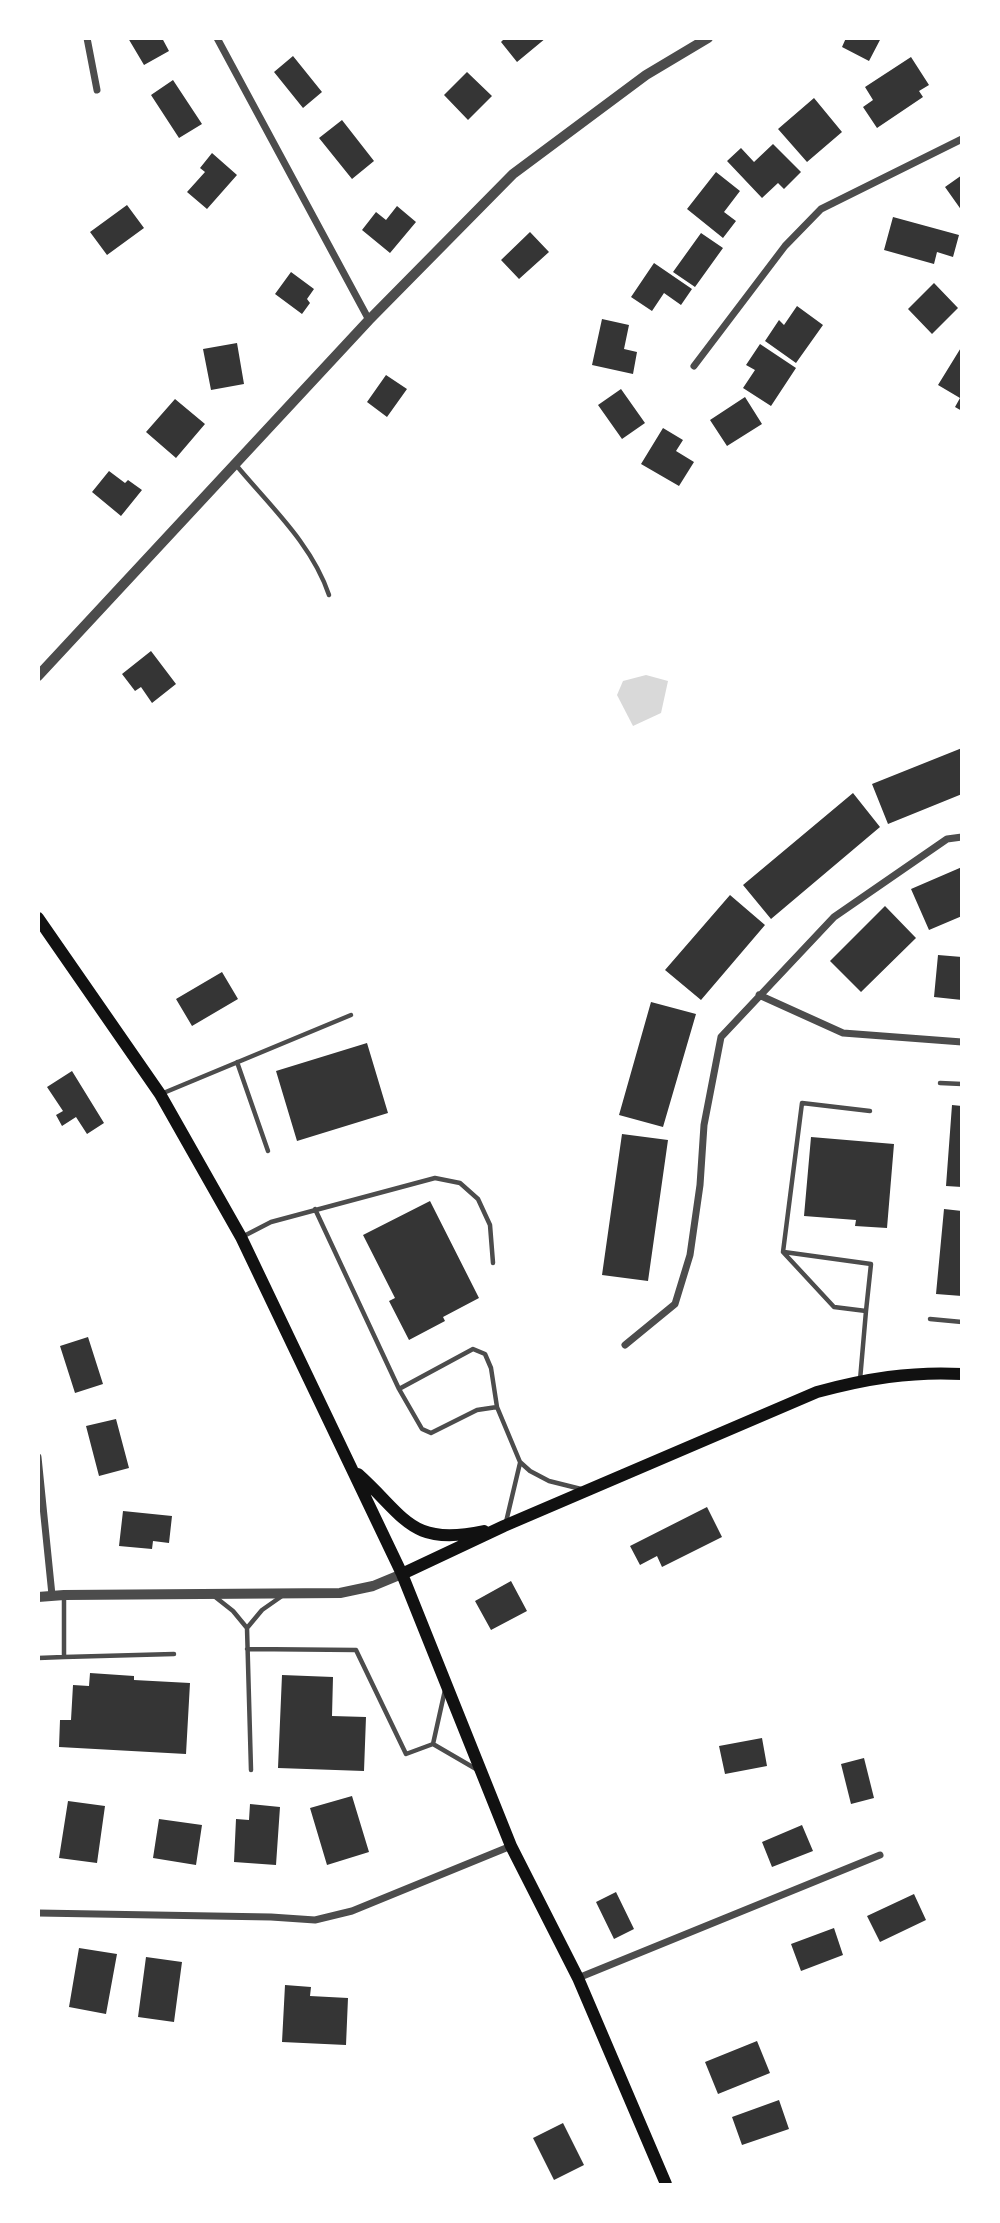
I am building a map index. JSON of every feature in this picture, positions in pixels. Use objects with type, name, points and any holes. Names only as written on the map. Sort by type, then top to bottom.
[{"type":"main road","points":[[38,918],[160,1094],[241,1237],[402,1574],[511,1846],[578,1978],[666,2185]]},
{"type":"main road","points":[[402,1574],[505,1526],[817,1391],[909,1373],[961,1374]]},
{"type":"main road","points":[[354,1471],[386,1499],[398,1516],[415,1528],[457,1536],[505,1526]]},
{"type":"street","points":[[87,38],[97,90]]},
{"type":"street","points":[[217,38],[369,320]]},
{"type":"street","points":[[38,676],[369,320],[513,174],[646,75],[708,38]]},
{"type":"street","points":[[694,366],[785,246],[821,209],[961,139]]},
{"type":"street","points":[[625,1345],[675,1304],[690,1255],[700,1185],[704,1125],[721,1037],[834,916],[947,839],[961,837]]},
{"type":"street","points":[[759,995],[843,1033],[961,1042]]},
{"type":"street","points":[[38,1457],[52,1595]]},
{"type":"street","points":[[38,1597],[340,1593],[373,1586],[402,1574]]},
{"type":"street","points":[[38,1913],[315,1920],[352,1911],[511,1846]]},
{"type":"street","points":[[578,1978],[880,1854]]},
{"type":"lane","points":[[235,464],[306,548],[317,564],[329,595]]},
{"type":"lane","points":[[160,1094],[351,1015]]},
{"type":"lane","points":[[237,1062],[268,1151]]},
{"type":"lane","points":[[940,1083],[961,1084]]},
{"type":"lane","points":[[783,1252],[802,1103],[870,1111]]},
{"type":"lane","points":[[241,1237],[271,1222],[435,1178],[460,1183],[478,1199],[490,1224],[493,1263]]},
{"type":"lane","points":[[315,1209],[400,1389],[422,1429],[431,1433],[477,1410],[497,1406]]},
{"type":"lane","points":[[783,1252],[834,1307],[866,1311]]},
{"type":"lane","points":[[783,1252],[871,1264],[860,1381]]},
{"type":"lane","points":[[930,1319],[961,1322]]},
{"type":"lane","points":[[400,1389],[473,1349],[485,1354],[491,1368],[497,1406],[520,1462],[549,1481],[587,1490]]},
{"type":"lane","points":[[505,1526],[520,1462]]},
{"type":"lane","points":[[247,1628],[262,1611],[286,1594]]},
{"type":"lane","points":[[64,1595],[64,1657]]},
{"type":"lane","points":[[213,1595],[233,1611],[247,1628],[251,1770]]},
{"type":"lane","points":[[247,1649],[356,1650],[406,1754],[433,1744]]},
{"type":"lane","points":[[38,1658],[174,1654]]},
{"type":"lane","points":[[433,1744],[446,1685]]},
{"type":"lane","points":[[433,1744],[482,1773]]},
{"type":"shaded area","points":[[646,675],[668,681],[661,713],[633,726],[617,695],[623,681]]},
{"type":"building","points":[[128,38],[162,38],[169,51],[144,65]]},
{"type":"building","points":[[505,38],[546,38],[517,62],[501,42]]},
{"type":"building","points":[[846,38],[881,38],[869,61],[842,47]]},
{"type":"building","points":[[293,56],[322,92],[303,108],[274,72]]},
{"type":"building","points":[[911,57],[929,85],[919,91],[923,97],[877,128],[863,107],[873,100],[865,87]]},
{"type":"building","points":[[467,72],[492,96],[468,120],[444,95]]},
{"type":"building","points":[[173,80],[202,124],[179,138],[151,95]]},
{"type":"building","points":[[814,98],[842,132],[807,162],[778,129]]},
{"type":"building","points":[[342,120],[374,161],[352,179],[319,138]]},
{"type":"building","points":[[773,144],[801,172],[784,189],[778,183],[762,198],[727,161],[741,148],[754,162]]},
{"type":"building","points":[[212,153],[237,175],[207,209],[187,192],[205,172],[200,168]]},
{"type":"building","points":[[716,172],[740,191],[724,212],[736,221],[723,238],[687,209]]},
{"type":"building","points":[[962,175],[962,211],[945,187]]},
{"type":"building","points":[[127,205],[144,228],[107,255],[90,232]]},
{"type":"building","points":[[397,206],[416,222],[390,253],[362,230],[376,212],[386,220]]},
{"type":"building","points":[[893,217],[959,235],[953,257],[937,252],[934,264],[884,250]]},
{"type":"building","points":[[530,232],[549,252],[519,279],[501,260]]},
{"type":"building","points":[[701,233],[723,248],[695,287],[673,272]]},
{"type":"building","points":[[654,263],[692,289],[681,305],[664,293],[652,311],[631,297]]},
{"type":"building","points":[[291,272],[314,289],[307,299],[310,303],[302,314],[275,294]]},
{"type":"building","points":[[934,283],[958,308],[932,334],[908,309]]},
{"type":"building","points":[[797,306],[823,325],[796,363],[765,341],[779,320],[784,325]]},
{"type":"building","points":[[602,319],[629,325],[624,349],[637,352],[633,374],[592,365]]},
{"type":"building","points":[[237,343],[244,384],[211,390],[203,349]]},
{"type":"building","points":[[760,344],[796,368],[771,406],[743,388],[755,370],[746,365]]},
{"type":"building","points":[[962,346],[962,411],[955,407],[960,398],[938,385]]},
{"type":"building","points":[[386,375],[407,389],[387,417],[367,402]]},
{"type":"building","points":[[621,389],[645,423],[622,439],[598,405]]},
{"type":"building","points":[[745,397],[762,424],[727,446],[710,420]]},
{"type":"building","points":[[175,399],[205,424],[176,458],[146,432]]},
{"type":"building","points":[[663,428],[683,440],[676,451],[694,462],[679,486],[641,464]]},
{"type":"building","points":[[109,471],[125,483],[128,480],[142,490],[121,516],[92,492]]},
{"type":"building","points":[[151,651],[176,684],[152,703],[141,687],[135,691],[122,674]]},
{"type":"building","points":[[962,748],[962,794],[888,824],[872,784]]},
{"type":"building","points":[[853,793],[880,827],[771,919],[743,885]]},
{"type":"building","points":[[962,867],[962,916],[929,930],[911,889]]},
{"type":"building","points":[[730,895],[765,925],[701,1000],[665,970]]},
{"type":"building","points":[[885,906],[916,938],[861,992],[830,961]]},
{"type":"building","points":[[938,955],[962,957],[962,1000],[934,997]]},
{"type":"building","points":[[222,972],[238,999],[192,1026],[176,999]]},
{"type":"building","points":[[651,1002],[696,1014],[663,1127],[619,1115]]},
{"type":"building","points":[[367,1043],[388,1113],[297,1141],[276,1071]]},
{"type":"building","points":[[72,1071],[104,1123],[87,1134],[76,1117],[62,1126],[56,1115],[63,1111],[47,1087]]},
{"type":"building","points":[[952,1105],[962,1106],[962,1187],[946,1186]]},
{"type":"building","points":[[622,1134],[668,1140],[648,1281],[602,1275]]},
{"type":"building","points":[[811,1137],[894,1144],[887,1228],[855,1226],[856,1220],[804,1216]]},
{"type":"building","points":[[430,1201],[479,1298],[443,1317],[445,1321],[409,1340],[389,1301],[395,1298],[363,1235]]},
{"type":"building","points":[[944,1209],[962,1211],[962,1296],[936,1294]]},
{"type":"building","points":[[88,1337],[103,1384],[75,1393],[60,1346]]},
{"type":"building","points":[[116,1419],[129,1468],[99,1476],[86,1426]]},
{"type":"building","points":[[707,1507],[722,1537],[662,1567],[657,1556],[640,1565],[630,1546]]},
{"type":"building","points":[[123,1511],[172,1516],[169,1543],[153,1541],[152,1549],[119,1546]]},
{"type":"building","points":[[511,1581],[527,1611],[491,1630],[475,1601]]},
{"type":"building","points":[[90,1673],[134,1676],[134,1680],[190,1683],[186,1754],[59,1747],[60,1720],[71,1720],[73,1685],[89,1686]]},
{"type":"building","points":[[282,1675],[333,1677],[332,1716],[366,1717],[364,1771],[278,1768]]},
{"type":"building","points":[[762,1738],[767,1766],[725,1774],[719,1746]]},
{"type":"building","points":[[864,1758],[874,1798],[851,1804],[841,1764]]},
{"type":"building","points":[[352,1796],[369,1852],[327,1865],[310,1808]]},
{"type":"building","points":[[68,1801],[105,1806],[97,1863],[59,1858]]},
{"type":"building","points":[[250,1804],[280,1807],[276,1865],[234,1862],[236,1819],[249,1820]]},
{"type":"building","points":[[159,1819],[202,1825],[196,1865],[153,1858]]},
{"type":"building","points":[[802,1825],[813,1851],[772,1867],[762,1842]]},
{"type":"building","points":[[616,1892],[634,1929],[614,1939],[596,1902]]},
{"type":"building","points":[[914,1894],[926,1920],[880,1942],[867,1916]]},
{"type":"building","points":[[834,1928],[843,1955],[801,1971],[791,1944]]},
{"type":"building","points":[[79,1948],[117,1954],[106,2014],[69,2007]]},
{"type":"building","points":[[146,1957],[182,1962],[174,2022],[138,2017]]},
{"type":"building","points":[[285,1985],[311,1987],[310,1996],[348,1998],[346,2045],[282,2042]]},
{"type":"building","points":[[757,2041],[770,2073],[718,2094],[705,2062]]},
{"type":"building","points":[[779,2100],[789,2129],[742,2145],[732,2117]]},
{"type":"building","points":[[563,2123],[584,2165],[554,2180],[533,2138]]}]
